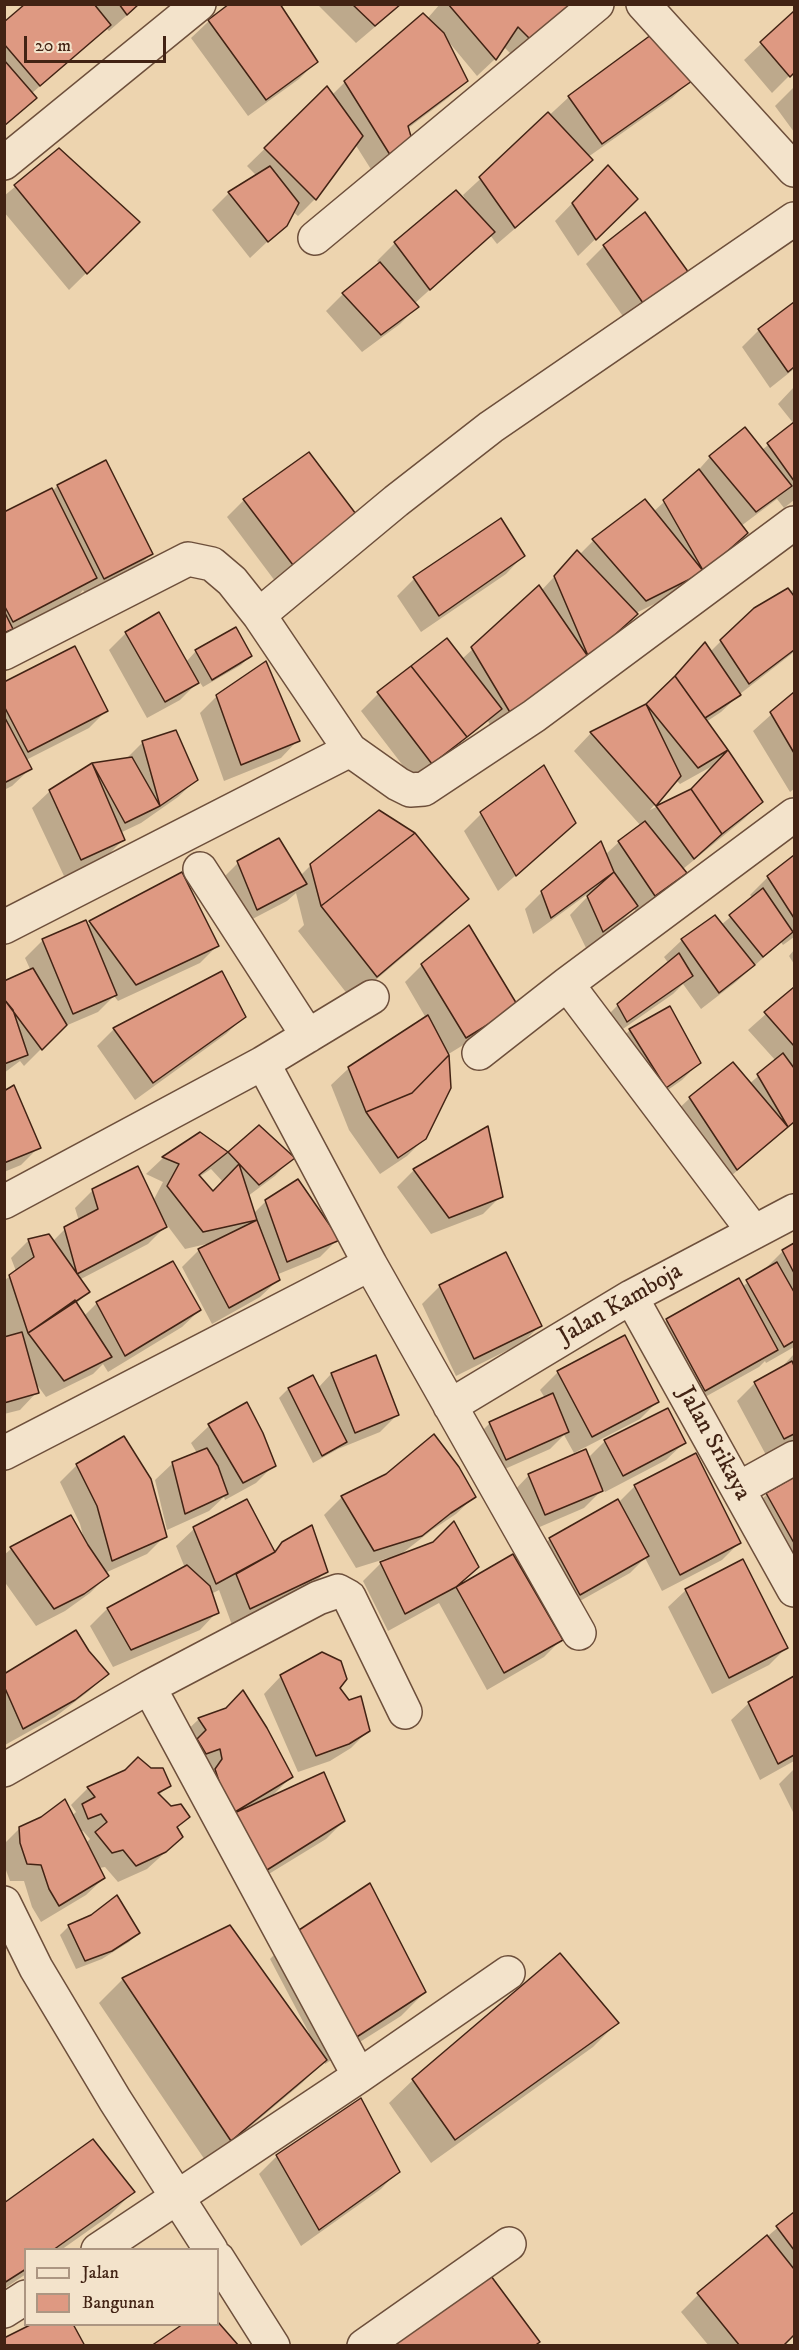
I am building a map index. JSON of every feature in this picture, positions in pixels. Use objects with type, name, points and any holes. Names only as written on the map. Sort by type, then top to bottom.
[{"type":"street","points":[[4,163],[199,4]]},
{"type":"street","points":[[315,238],[597,4]]},
{"type":"street","points":[[643,4],[795,170]]},
{"type":"street","points":[[259,615],[396,501],[491,428],[795,219]]},
{"type":"street","points":[[4,652],[188,559],[212,564],[232,580],[259,615],[350,750],[398,784],[410,790],[424,789],[534,716],[795,523]]},
{"type":"street","points":[[4,927],[350,750]]},
{"type":"street","points":[[479,1053],[567,984],[795,815]]},
{"type":"street","points":[[200,869],[308,1036]]},
{"type":"street","points":[[567,984],[754,1232]]},
{"type":"street","points":[[4,1202],[262,1063],[372,997]]},
{"type":"street","points":[[262,1063],[370,1264],[579,1633]]},
{"type":"street","name":"Jalan Kamboja","points":[[450,1406],[631,1297],[795,1211]]},
{"type":"street","points":[[4,1454],[370,1264]]},
{"type":"street","name":"Jalan Srikaya","points":[[631,1297],[795,1590]]},
{"type":"street","points":[[738,1489],[795,1458]]},
{"type":"street","points":[[4,1770],[149,1687],[318,1598],[338,1591],[349,1597],[356,1616],[405,1712]]},
{"type":"street","points":[[149,1687],[359,2076]]},
{"type":"street","points":[[4,1903],[36,1968],[115,2100],[210,2248]]},
{"type":"street","points":[[101,2248],[359,2076],[508,1972]]},
{"type":"street","points":[[364,2346],[509,2244]]},
{"type":"street","points":[[219,2261],[273,2346]]},
{"type":"street","points":[[4,2311],[24,2298]]},
{"type":"building","points":[[25,4],[94,4],[111,25],[40,86],[4,44],[4,22]]},
{"type":"building","points":[[119,4],[139,4],[127,15]]},
{"type":"building","points":[[229,4],[280,4],[318,62],[266,100],[208,20]]},
{"type":"building","points":[[352,4],[401,4],[375,26]]},
{"type":"building","points":[[448,4],[581,4],[538,47],[518,27],[496,60]]},
{"type":"building","points":[[794,11],[794,73],[790,77],[760,42]]},
{"type":"building","points":[[423,13],[444,33],[468,81],[408,126],[414,147],[397,166],[344,81]]},
{"type":"building","points":[[655,32],[692,81],[602,144],[568,96]]},
{"type":"building","points":[[4,60],[37,98],[4,126]]},
{"type":"building","points":[[327,86],[363,136],[316,200],[264,148]]},
{"type":"building","points":[[548,112],[593,160],[515,228],[479,177]]},
{"type":"building","points":[[59,148],[140,222],[87,274],[14,185]]},
{"type":"building","points":[[608,165],[638,199],[596,240],[572,203]]},
{"type":"building","points":[[270,166],[299,203],[287,226],[268,242],[228,192]]},
{"type":"building","points":[[456,190],[495,232],[430,290],[394,242]]},
{"type":"building","points":[[645,212],[689,273],[645,306],[603,245]]},
{"type":"building","points":[[380,262],[419,307],[381,335],[342,293]]},
{"type":"building","points":[[794,302],[794,367],[788,372],[758,329]]},
{"type":"building","points":[[794,422],[794,481],[767,443]]},
{"type":"building","points":[[745,427],[792,486],[756,512],[709,456]]},
{"type":"building","points":[[309,452],[362,522],[296,569],[243,499]]},
{"type":"building","points":[[106,460],[153,554],[104,579],[57,485]]},
{"type":"building","points":[[699,469],[748,533],[704,572],[663,500]]},
{"type":"building","points":[[52,488],[97,578],[13,622],[4,605],[4,512]]},
{"type":"building","points":[[645,499],[704,572],[646,601],[592,539]]},
{"type":"building","points":[[501,518],[525,556],[439,616],[413,577]]},
{"type":"building","points":[[577,550],[638,614],[589,658],[554,576]]},
{"type":"building","points":[[539,585],[589,658],[511,714],[471,647]]},
{"type":"building","points":[[788,588],[794,596],[794,650],[749,684],[720,640],[754,608]]},
{"type":"building","points":[[4,611],[13,629],[4,633]]},
{"type":"building","points":[[159,612],[199,683],[165,702],[125,632]]},
{"type":"building","points":[[236,627],[252,656],[212,680],[195,650]]},
{"type":"building","points":[[447,638],[502,709],[467,737],[411,666]]},
{"type":"building","points":[[705,642],[741,695],[705,718],[675,676]]},
{"type":"building","points":[[75,646],[108,711],[28,752],[4,706],[4,682]]},
{"type":"building","points":[[266,661],[300,741],[241,765],[216,695]]},
{"type":"building","points":[[411,666],[467,737],[432,764],[377,692]]},
{"type":"building","points":[[675,676],[728,750],[698,768],[646,704]]},
{"type":"building","points":[[794,692],[794,753],[770,712]]},
{"type":"building","points":[[646,704],[681,776],[656,806],[590,732]]},
{"type":"building","points":[[4,716],[32,769],[4,783]]},
{"type":"building","points":[[176,730],[198,780],[160,806],[142,741]]},
{"type":"building","points":[[728,750],[763,802],[722,834],[691,789]]},
{"type":"building","points":[[132,757],[160,806],[125,823],[92,763]]},
{"type":"building","points":[[92,763],[125,840],[81,860],[49,790]]},
{"type":"building","points":[[544,765],[576,823],[516,876],[480,812]]},
{"type":"building","points":[[691,789],[722,834],[694,859],[656,806]]},
{"type":"building","points":[[379,810],[415,833],[321,906],[310,864]]},
{"type":"building","points":[[645,821],[687,873],[655,896],[618,841]]},
{"type":"building","points":[[415,833],[469,899],[377,977],[321,906]]},
{"type":"building","points":[[279,838],[307,884],[257,910],[237,861]]},
{"type":"building","points":[[601,841],[614,872],[551,918],[541,891]]},
{"type":"building","points":[[794,855],[794,918],[767,876]]},
{"type":"building","points":[[182,872],[219,946],[136,985],[89,921]]},
{"type":"building","points":[[614,872],[638,906],[603,932],[587,896]]},
{"type":"building","points":[[763,888],[793,932],[763,957],[729,915]]},
{"type":"building","points":[[715,915],[755,965],[719,993],[681,939]]},
{"type":"building","points":[[86,920],[117,995],[73,1014],[42,939]]},
{"type":"building","points":[[469,925],[518,1006],[466,1038],[421,964]]},
{"type":"building","points":[[679,953],[693,976],[627,1022],[617,1004]]},
{"type":"building","points":[[33,968],[67,1025],[42,1050],[4,999],[4,981]]},
{"type":"building","points":[[222,971],[246,1017],[153,1083],[113,1028]]},
{"type":"building","points":[[794,987],[794,1046],[764,1012]]},
{"type":"building","points":[[4,999],[13,1010],[28,1055],[4,1064]]},
{"type":"building","points":[[670,1006],[701,1063],[666,1088],[629,1029]]},
{"type":"building","points":[[428,1015],[449,1055],[412,1093],[366,1112],[348,1067]]},
{"type":"building","points":[[783,1053],[794,1068],[794,1122],[788,1127],[757,1074]]},
{"type":"building","points":[[449,1055],[451,1088],[426,1139],[398,1158],[366,1112],[412,1093]]},
{"type":"building","points":[[733,1062],[788,1127],[737,1170],[689,1097]]},
{"type":"building","points":[[14,1085],[41,1148],[4,1163],[4,1091]]},
{"type":"building","points":[[259,1125],[295,1158],[259,1185],[228,1152]]},
{"type":"building","points":[[488,1126],[503,1197],[449,1218],[413,1169]]},
{"type":"building","points":[[200,1132],[228,1152],[199,1175],[213,1191],[239,1164],[257,1220],[203,1232],[167,1186],[179,1164],[162,1157]]},
{"type":"building","points":[[138,1166],[167,1227],[77,1274],[64,1227],[98,1209],[92,1189]]},
{"type":"building","points":[[298,1179],[340,1240],[287,1262],[265,1200]]},
{"type":"building","points":[[257,1220],[280,1280],[229,1308],[198,1249]]},
{"type":"building","points":[[49,1234],[90,1292],[28,1333],[9,1275],[34,1257],[28,1239]]},
{"type":"building","points":[[794,1243],[794,1273],[782,1250]]},
{"type":"building","points":[[506,1252],[542,1326],[474,1359],[439,1285]]},
{"type":"building","points":[[173,1261],[201,1310],[125,1356],[96,1302]]},
{"type":"building","points":[[777,1262],[794,1292],[794,1341],[784,1347],[746,1280]]},
{"type":"building","points":[[739,1278],[778,1350],[705,1391],[666,1319]]},
{"type":"building","points":[[75,1300],[112,1357],[64,1381],[28,1333]]},
{"type":"building","points":[[22,1332],[39,1393],[4,1403],[4,1337]]},
{"type":"building","points":[[625,1335],[659,1402],[592,1437],[557,1371]]},
{"type":"building","points":[[376,1355],[399,1415],[355,1433],[331,1373]]},
{"type":"building","points":[[792,1361],[794,1366],[794,1434],[784,1439],[754,1382]]},
{"type":"building","points":[[313,1375],[347,1442],[322,1456],[288,1388]]},
{"type":"building","points":[[553,1393],[569,1432],[506,1460],[489,1422]]},
{"type":"building","points":[[247,1402],[276,1466],[243,1483],[208,1424]]},
{"type":"building","points":[[668,1408],[686,1443],[623,1476],[604,1440]]},
{"type":"building","points":[[434,1434],[459,1467],[476,1497],[422,1536],[374,1551],[341,1496],[386,1474]]},
{"type":"building","points":[[124,1436],[151,1479],[167,1537],[112,1561],[97,1506],[76,1464]]},
{"type":"building","points":[[207,1448],[218,1466],[228,1494],[185,1514],[172,1462]]},
{"type":"building","points":[[586,1449],[603,1491],[545,1515],[528,1474]]},
{"type":"building","points":[[696,1453],[741,1543],[680,1575],[634,1485]]},
{"type":"building","points":[[794,1477],[794,1543],[766,1493]]},
{"type":"building","points":[[247,1499],[275,1552],[216,1584],[193,1527]]},
{"type":"building","points":[[618,1499],[649,1556],[580,1595],[549,1538]]},
{"type":"building","points":[[71,1515],[109,1576],[84,1594],[54,1609],[10,1547]]},
{"type":"building","points":[[454,1521],[479,1567],[456,1587],[405,1614],[380,1562],[433,1542]]},
{"type":"building","points":[[312,1525],[328,1572],[250,1609],[236,1574],[275,1552],[282,1542]]},
{"type":"building","points":[[513,1554],[563,1640],[504,1673],[456,1587]]},
{"type":"building","points":[[743,1559],[788,1648],[729,1678],[685,1589]]},
{"type":"building","points":[[187,1565],[210,1586],[219,1613],[131,1650],[107,1608]]},
{"type":"building","points":[[76,1630],[89,1651],[109,1674],[75,1700],[23,1729],[4,1686],[4,1674]]},
{"type":"building","points":[[322,1652],[341,1661],[347,1679],[340,1688],[349,1700],[361,1696],[370,1731],[349,1744],[316,1756],[280,1675]]},
{"type":"building","points":[[794,1676],[794,1755],[778,1764],[748,1702]]},
{"type":"building","points":[[243,1690],[267,1728],[293,1777],[230,1815],[215,1769],[222,1759],[220,1749],[206,1754],[197,1739],[206,1730],[198,1718],[226,1708]]},
{"type":"building","points":[[138,1757],[151,1768],[163,1768],[171,1786],[158,1793],[171,1806],[181,1804],[190,1817],[177,1827],[183,1837],[166,1852],[136,1866],[123,1850],[112,1853],[95,1832],[107,1822],[101,1814],[88,1819],[82,1804],[95,1797],[87,1787],[125,1770]]},
{"type":"building","points":[[324,1772],[345,1821],[259,1875],[230,1815]]},
{"type":"building","points":[[65,1799],[105,1878],[59,1906],[49,1889],[41,1865],[27,1864],[20,1843],[19,1827],[41,1817]]},
{"type":"building","points":[[370,1883],[426,1992],[349,2042],[293,1934]]},
{"type":"building","points":[[117,1895],[140,1933],[112,1951],[85,1961],[68,1925],[91,1915]]},
{"type":"building","points":[[230,1925],[327,2060],[231,2141],[122,1978]]},
{"type":"building","points":[[560,1953],[619,2023],[455,2140],[412,2079]]},
{"type":"building","points":[[361,2098],[400,2172],[319,2230],[276,2155]]},
{"type":"building","points":[[93,2139],[135,2192],[56,2248],[24,2248],[24,2270],[4,2283],[4,2203]]},
{"type":"building","points":[[794,2212],[794,2250],[776,2226]]},
{"type":"building","points":[[767,2235],[794,2269],[794,2335],[783,2346],[740,2346],[697,2293]]},
{"type":"building","points":[[491,2276],[540,2342],[534,2346],[395,2346],[392,2342]]},
{"type":"building","points":[[219,2323],[239,2346],[151,2346],[180,2326],[219,2326]]},
{"type":"building","points":[[28,2326],[74,2326],[85,2346],[4,2346],[4,2338]]}]
